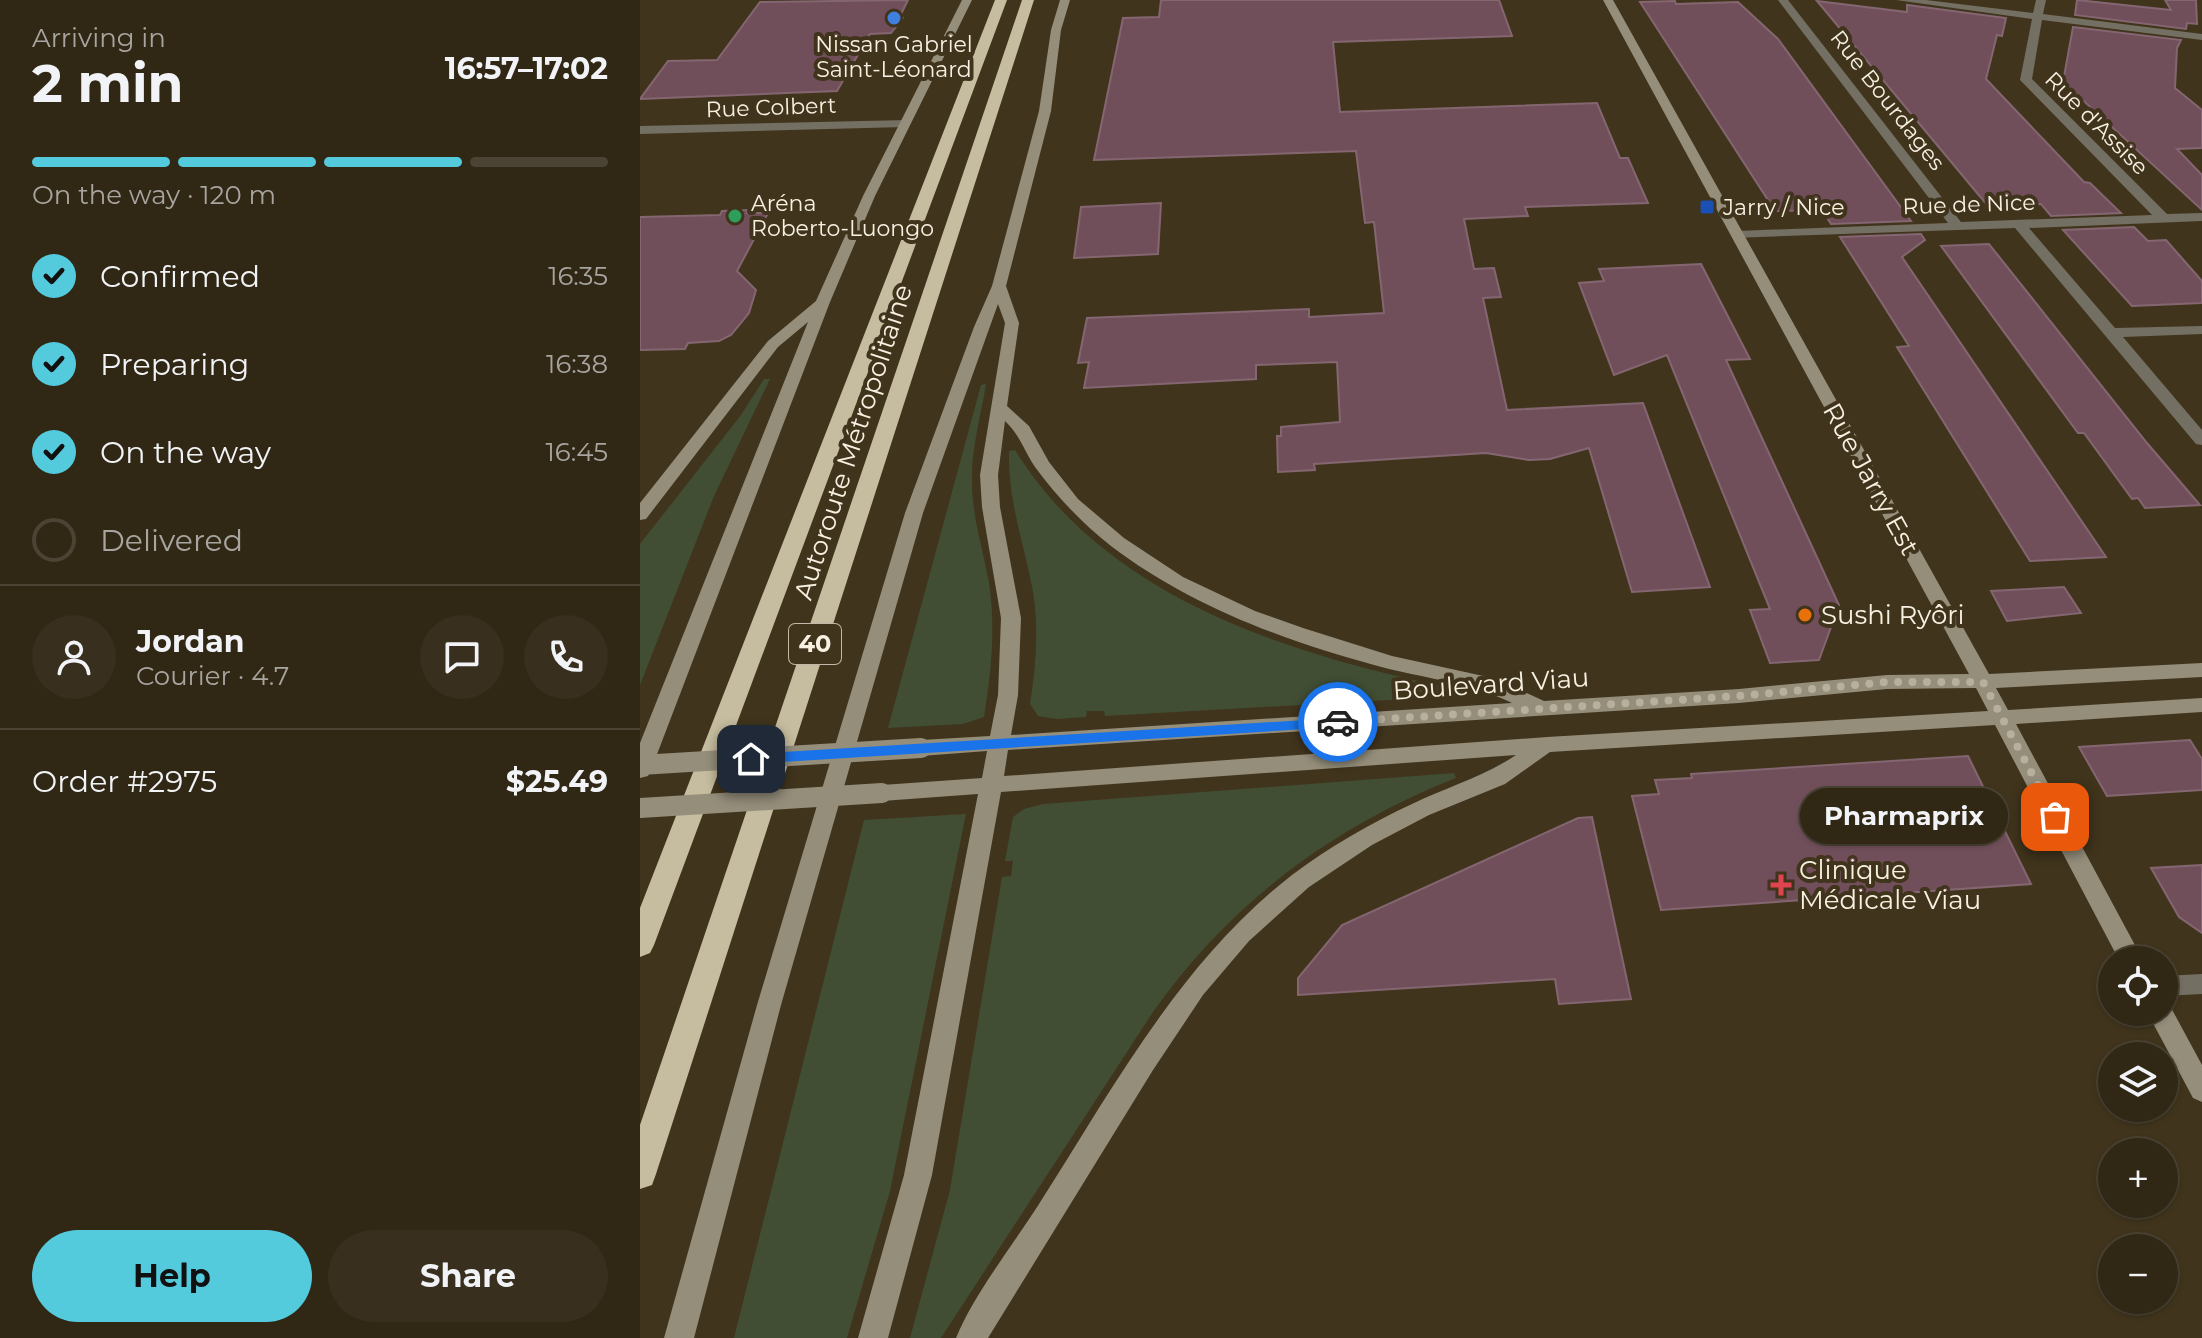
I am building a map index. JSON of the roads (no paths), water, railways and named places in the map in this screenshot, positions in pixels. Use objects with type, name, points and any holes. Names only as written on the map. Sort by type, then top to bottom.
[{"type":"highway","name":"Autoroute Métropolitaine","points":[[640,945],[1001,0]]},
{"type":"highway","name":"Autoroute Métropolitaine","points":[[640,1174],[1028,0]]},
{"type":"main road","points":[[640,768],[823,302],[904,123],[952,36],[967,0]]},
{"type":"main road","points":[[679,1338],[764,1020],[914,513],[981,327],[999,286],[1045,111],[1056,30],[1065,0]]},
{"type":"main road","name":"Rue Jarry Est","points":[[1608,0],[1983,682],[2123,946]]},
{"type":"main road","points":[[873,1338],[901,1248],[918,1175],[1008,695],[1012,636],[1006,576],[989,491],[989,462],[1012,323],[999,286]]},
{"type":"main road","points":[[640,515],[773,344],[823,302]]},
{"type":"main road","points":[[999,407],[1023,429],[1041,463],[1072,503],[1118,542],[1176,581],[1248,615],[1310,638],[1390,662],[1490,684],[1544,709]]},
{"type":"main road","name":"Boulevard Viau","points":[[640,768],[1739,696],[1857,684],[1983,682],[2202,670]]},
{"type":"main road","points":[[640,808],[989,787],[1547,745],[2202,705]]},
{"type":"main road","points":[[971,1338],[1151,1052],[1194,988],[1241,934],[1301,881],[1364,839],[1421,809],[1497,778],[1547,745]]},
{"type":"main road","points":[[2168,1026],[2202,1090]]},
{"type":"street","name":"Rue Bourdages","points":[[1783,0],[1958,227]]},
{"type":"street","points":[[1901,0],[2202,37]]},
{"type":"street","name":"Rue d'Assise","points":[[2041,0],[2026,80],[2163,218]]},
{"type":"street","name":"Rue Colbert","points":[[640,130],[904,123]]},
{"type":"street","name":"Rue de Nice","points":[[1737,235],[2202,217]]},
{"type":"street","points":[[2019,224],[2202,440]]},
{"type":"street","points":[[2113,333],[2202,330]]},
{"type":"street","points":[[2178,985],[2202,984]]},
{"type":"place","name":"Nissan Gabriel Saint-Léonard","points":[[894,18]]},
{"type":"place","name":"Jarry / Nice","points":[[1707,207]]},
{"type":"place","name":"Aréna Roberto-Luongo","points":[[735,216]]},
{"type":"place","name":"Sushi Ryôri","points":[[1805,615]]},
{"type":"place","name":"Pharmaprix","points":[[2055,817]]},
{"type":"place","name":"Clinique Médicale Viau","points":[[1781,885]]}]
